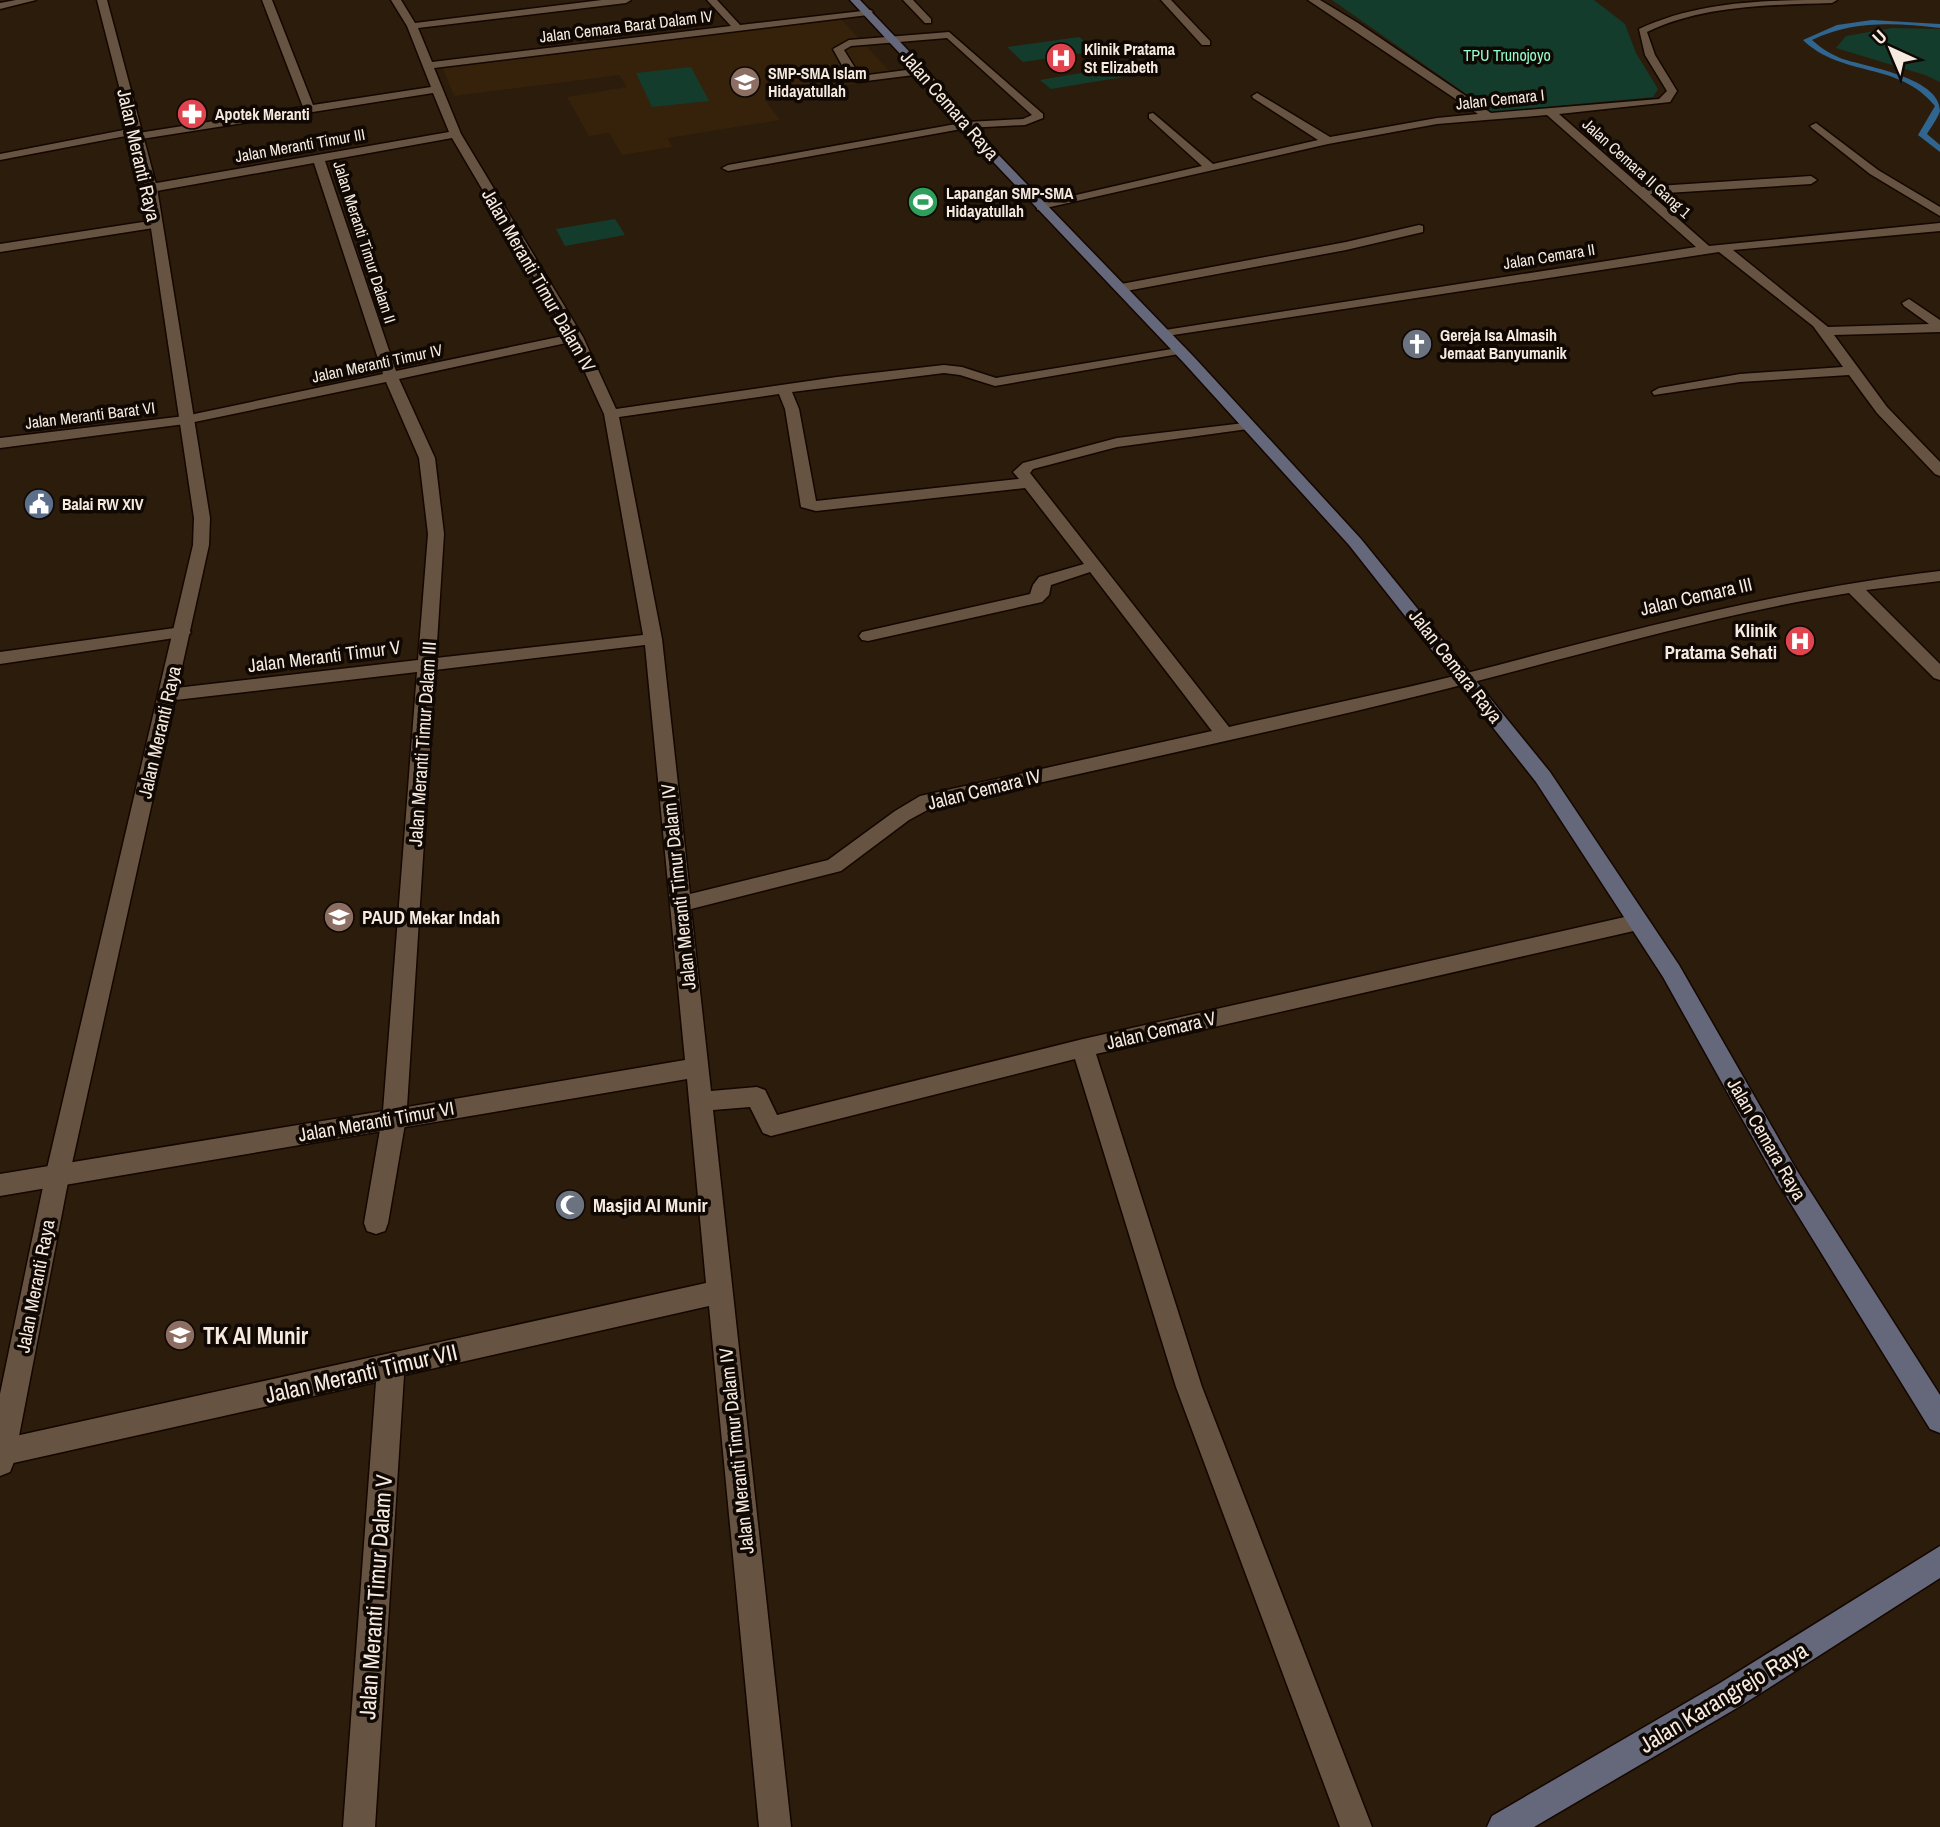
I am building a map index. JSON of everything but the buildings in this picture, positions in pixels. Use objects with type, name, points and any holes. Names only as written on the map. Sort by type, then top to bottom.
[{"type":"main road","name":"Jalan Cemara Raya","points":[[862,6],[1041,207],[1165,334],[1355,542],[1543,777],[1671,971],[1794,1187],[1940,1420]]},
{"type":"main road","name":"Jalan Karangrejo Raya","points":[[1503,1827],[1731,1694],[1940,1561]]},
{"type":"street","points":[[0,6],[31,0]]},
{"type":"street","name":"Jalan Meranti Raya","points":[[1,1458],[57,1177],[201,545],[202,518],[184,420],[151,188],[102,0]]},
{"type":"street","points":[[267,0],[309,109]]},
{"type":"street","name":"Jalan Meranti Timur Dalam IV","points":[[396,0],[412,26],[454,134],[576,337],[611,414],[653,639],[775,1827]]},
{"type":"street","points":[[412,26],[626,0]]},
{"type":"street","points":[[712,0],[738,29]]},
{"type":"street","points":[[908,0],[928,21]]},
{"type":"street","points":[[1166,0],[1206,43]]},
{"type":"street","points":[[1313,0],[1355,25],[1488,116]]},
{"type":"street","name":"Jalan Cemara I","points":[[1041,207],[1328,141],[1437,121],[1661,102],[1672,92],[1650,55],[1642,31],[1656,22],[1704,10],[1832,0]]},
{"type":"street","name":"Jalan Cemara Barat Dalam IV","points":[[428,66],[738,29],[862,6]]},
{"type":"street","points":[[728,168],[968,125],[1025,122],[1039,116],[948,35],[849,43],[838,49],[853,76],[858,79],[922,71]]},
{"type":"street","points":[[0,158],[135,134],[438,89]]},
{"type":"street","points":[[1257,96],[1328,141]]},
{"type":"street","name":"Jalan Cemara II Gang 1","points":[[1548,110],[1706,250]]},
{"type":"street","points":[[1153,116],[1210,167]]},
{"type":"street","points":[[1816,126],[1874,172],[1940,212]]},
{"type":"street","name":"Jalan Meranti Timur III","points":[[151,188],[454,134]]},
{"type":"street","name":"Jalan Meranti Timur Dalam II","points":[[318,158],[391,378]]},
{"type":"street","points":[[1639,191],[1811,180]]},
{"type":"street","points":[[0,248],[156,224]]},
{"type":"street","name":"Jalan Cemara II","points":[[1165,334],[1706,250],[1940,227]]},
{"type":"street","points":[[1121,288],[1346,247],[1419,229]]},
{"type":"street","points":[[1722,248],[1824,331],[1882,410],[1940,471]]},
{"type":"street","points":[[1909,303],[1940,327]]},
{"type":"street","points":[[1824,331],[1940,327]]},
{"type":"street","name":"Jalan Meranti Timur IV","points":[[184,420],[576,337]]},
{"type":"street","points":[[611,414],[944,369],[962,371],[995,382],[1179,350]]},
{"type":"street","points":[[1659,392],[1740,378],[1853,370]]},
{"type":"street","name":"Jalan Meranti Timur Dalam III","points":[[376,1223],[394,1118],[436,534],[427,458],[391,378]]},
{"type":"street","points":[[784,389],[792,409],[807,504],[816,506],[1028,483]]},
{"type":"street","name":"Jalan Meranti Barat VI","points":[[0,443],[184,420]]},
{"type":"street","points":[[1225,734],[1021,474],[1022,470],[1040,463],[1117,443],[1248,425]]},
{"type":"street","points":[[868,636],[1036,598],[1041,595],[1041,585],[1045,581],[1094,566]]},
{"type":"street","name":"Jalan Cemara III","points":[[1466,678],[1741,606],[1940,576]]},
{"type":"street","points":[[1853,587],[1940,674]]},
{"type":"street","points":[[0,657],[182,632]]},
{"type":"street","name":"Jalan Meranti Timur V","points":[[167,695],[653,639]]},
{"type":"street","name":"Jalan Cemara IV","points":[[680,904],[834,866],[849,858],[909,810],[927,801],[1466,678]]},
{"type":"street","name":"Jalan Cemara V","points":[[701,1101],[757,1097],[771,1126],[1083,1048],[1638,922]]},
{"type":"street","points":[[1083,1048],[1189,1387],[1356,1827]]},
{"type":"street","name":"Jalan Meranti Timur VI","points":[[0,1185],[695,1068]]},
{"type":"street","name":"Jalan Meranti Timur VII","points":[[1,1458],[719,1292]]},
{"type":"street","name":"Jalan Meranti Timur Dalam V","points":[[359,1827],[391,1366]]},
{"type":"shaded area","name":"SMP-SMA Islam Hidayatullah","points":[[840,18],[895,77],[764,99],[780,120],[668,138],[672,147],[622,155],[609,133],[589,136],[567,97],[627,87],[619,75],[454,96],[442,66]]},
{"type":"green space","name":"TPU Trunojoyo","points":[[1332,0],[1594,0],[1625,24],[1636,53],[1658,89],[1653,97],[1492,112]]},
{"type":"green space","points":[[1892,28],[1940,29],[1940,82],[1836,48],[1846,36]]},
{"type":"green space","points":[[1079,37],[1097,51],[1023,62],[1007,47]]},
{"type":"green space","points":[[691,67],[709,101],[652,107],[636,73]]},
{"type":"green space","points":[[1116,67],[1129,76],[1051,89],[1040,80]]},
{"type":"green space","points":[[615,219],[625,235],[565,246],[556,229]]},
{"type":"waterway","points":[[1940,26],[1889,21],[1856,23],[1823,32],[1807,40],[1822,52],[1839,60],[1912,80],[1927,91],[1939,106],[1922,135],[1940,149]]},
{"type":"place","name":"Klinik Pratama St Elizabeth","points":[[1061,58]]},
{"type":"place","name":"SMP-SMA Islam Hidayatullah","points":[[745,82]]},
{"type":"place","name":"Apotek Meranti","points":[[192,114]]},
{"type":"place","name":"Lapangan SMP-SMA Hidayatullah","points":[[923,202]]},
{"type":"place","name":"Gereja Isa Almasih Jemaat Banyumanik","points":[[1417,344]]},
{"type":"place","name":"Balai RW XIV","points":[[39,504]]},
{"type":"place","name":"Klinik Pratama Sehati","points":[[1800,641]]},
{"type":"place","name":"PAUD Mekar Indah","points":[[339,917]]},
{"type":"place","name":"Masjid Al Munir","points":[[570,1205]]},
{"type":"place","name":"TK Al Munir","points":[[180,1335]]}]
